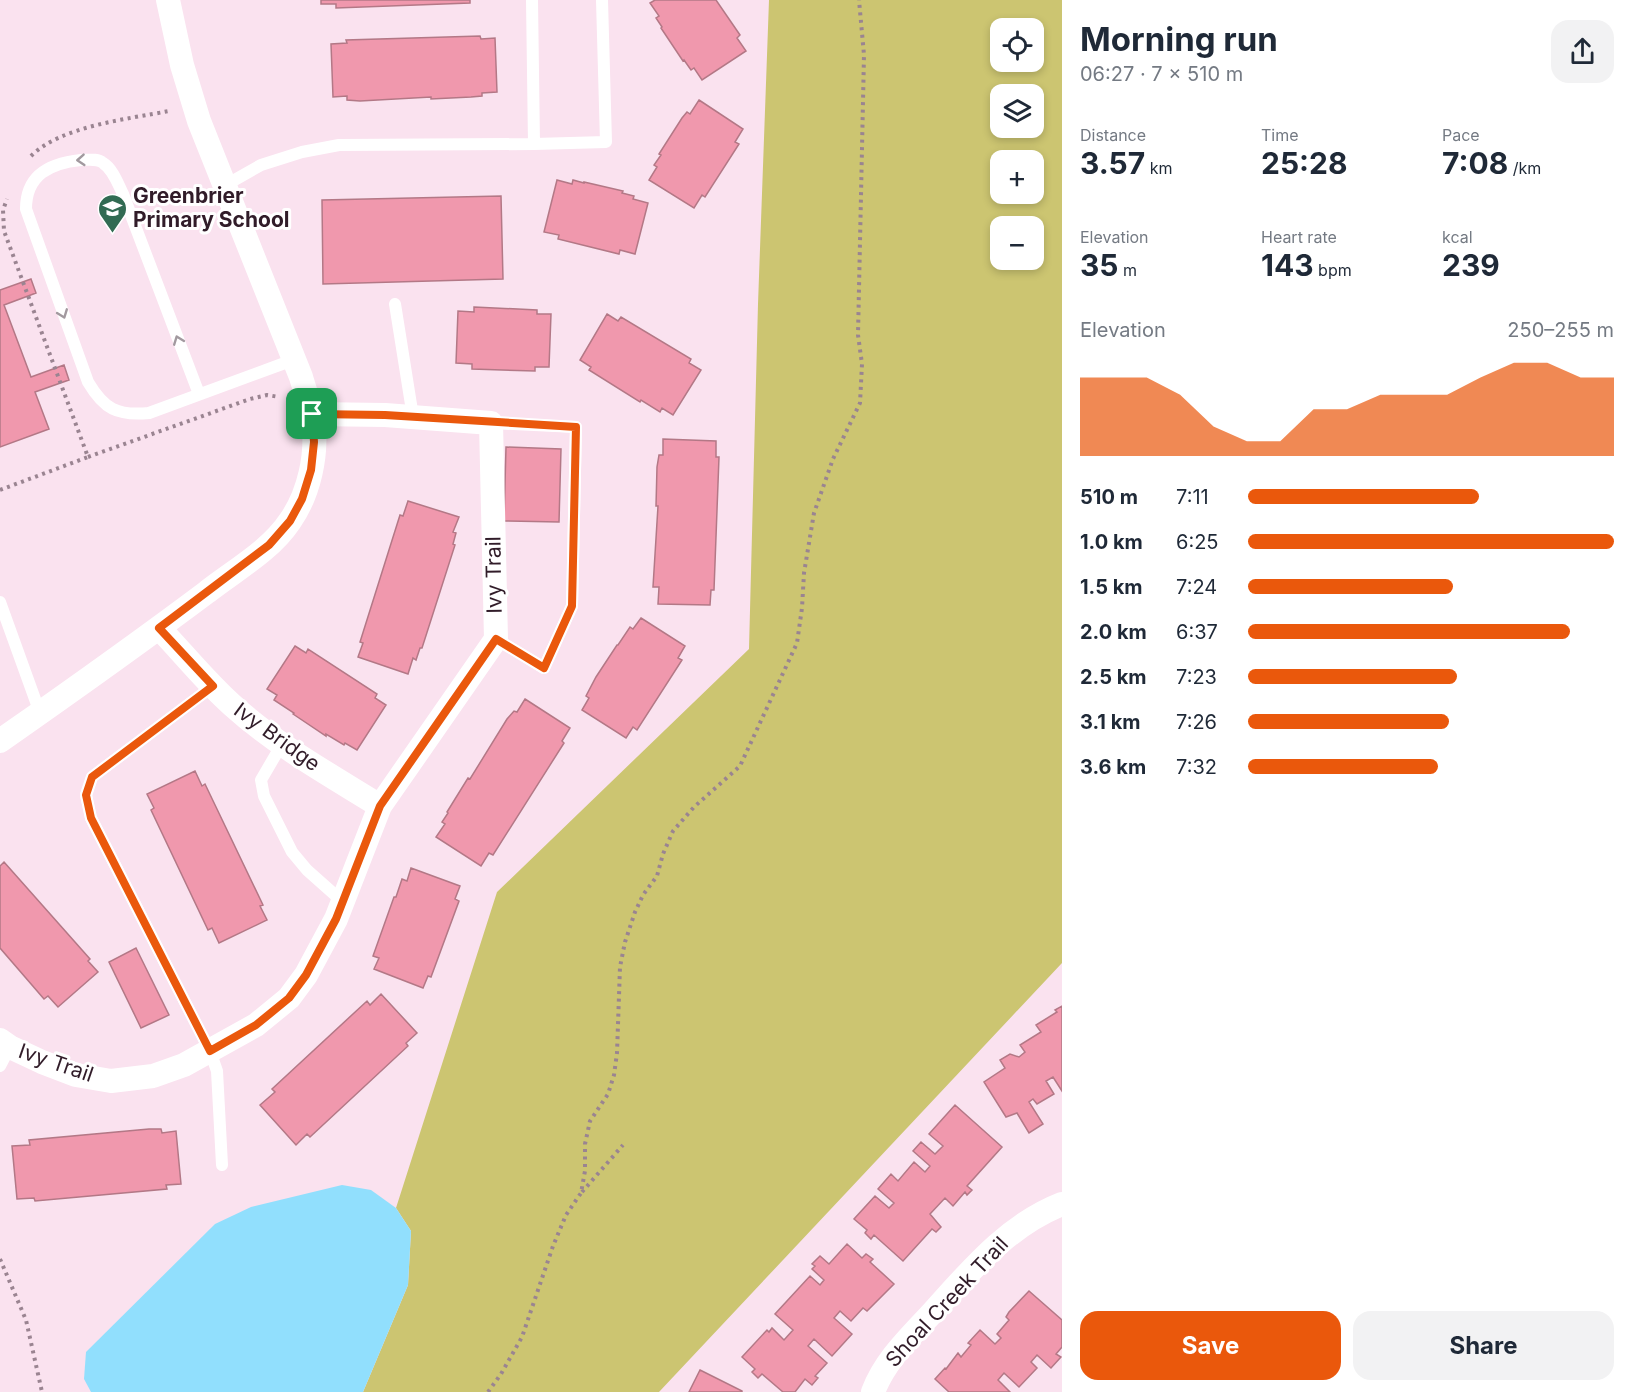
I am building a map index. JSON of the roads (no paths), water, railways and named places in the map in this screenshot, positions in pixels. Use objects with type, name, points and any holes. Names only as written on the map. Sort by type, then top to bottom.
[{"type":"street","points":[[0,741],[159,628],[269,545],[290,521],[302,499],[311,470],[314,442],[312,414],[301,377],[199,121],[182,64],[168,0]]},
{"type":"street","points":[[312,414],[412,417],[491,423]]},
{"type":"street","name":"Ivy Trail","points":[[3,1051],[76,1075],[111,1081],[153,1076],[184,1065],[256,1025],[289,998],[306,975],[336,919],[380,806],[496,639],[491,423]]},
{"type":"street","name":"Ivy Bridge","points":[[159,628],[231,704],[282,744],[380,806]]},
{"type":"street","name":"Shoal Creek Trail","points":[[873,1392],[891,1357],[987,1253],[1046,1210],[1062,1204]]},
{"type":"lane","points":[[532,0],[534,144]]},
{"type":"lane","points":[[224,186],[261,165],[302,152],[339,145],[606,142],[602,0]]},
{"type":"lane","points":[[199,394],[123,194],[111,171],[103,162],[92,159],[67,161],[39,174],[31,184],[26,196],[26,209],[88,382],[98,398],[113,410],[131,415],[148,413],[293,360]]},
{"type":"lane","points":[[395,304],[412,417]]},
{"type":"lane","points":[[491,423],[576,427],[572,606],[544,668],[496,639]]},
{"type":"lane","points":[[0,602],[40,713]]},
{"type":"lane","points":[[213,686],[92,777],[86,795],[91,818],[210,1051],[217,1071],[222,1165]]},
{"type":"lane","points":[[282,744],[261,780],[264,796],[292,852],[307,870],[343,902]]},
{"type":"water","points":[[342,1185],[371,1190],[396,1208],[411,1231],[408,1285],[363,1392],[91,1392],[84,1379],[86,1352],[215,1224],[251,1207]]},
{"type":"place","name":"Greenbrier Primary School","points":[[112,234]]}]
